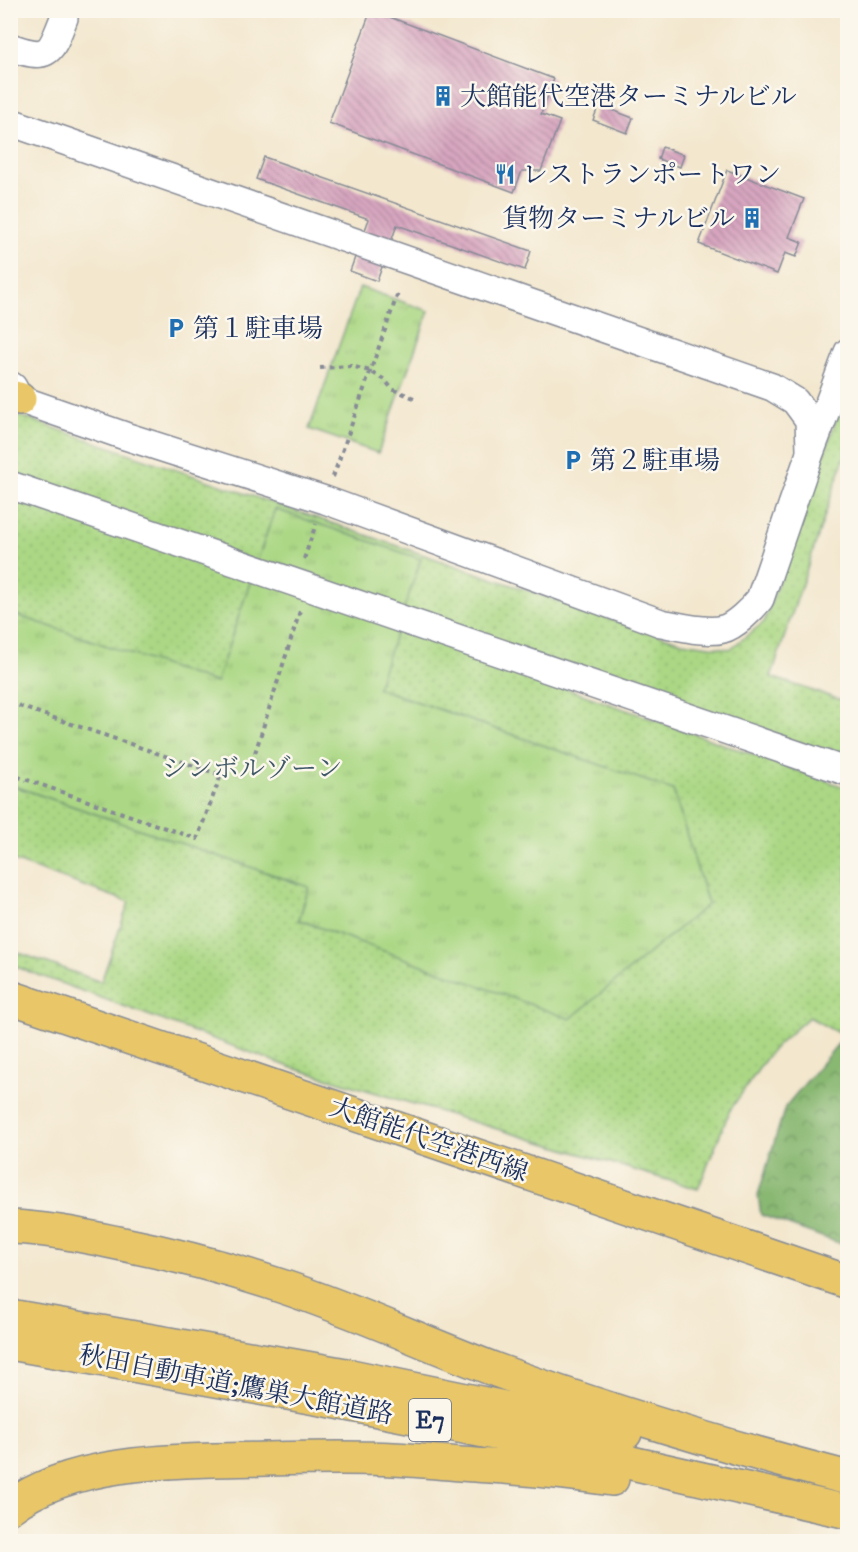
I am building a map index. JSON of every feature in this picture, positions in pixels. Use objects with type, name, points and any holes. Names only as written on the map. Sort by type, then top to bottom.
[{"type":"main road","name":"大館能代空港西線","points":[[10,997],[848,1282]]},
{"type":"main road","points":[[10,1227],[82,1236],[151,1250],[248,1275],[335,1306],[496,1370],[560,1392],[741,1450],[848,1478]]},
{"type":"main road","name":"秋田自動車道;鷹巣大館道路","points":[[10,1316],[357,1378],[564,1419],[848,1483]]},
{"type":"main road","name":"秋田自動車道;鷹巣大館道路","points":[[10,1343],[327,1400],[530,1440],[848,1512]]},
{"type":"main road","points":[[10,1507],[44,1486],[114,1468],[157,1463],[393,1459],[569,1472],[848,1520]]},
{"type":"street","points":[[10,47],[36,55],[48,51],[64,18]]},
{"type":"street","points":[[10,122],[772,387],[795,401],[808,420],[810,453]]},
{"type":"street","points":[[13,394],[125,436],[325,500],[661,623],[700,630],[724,629],[745,615],[760,599],[810,453],[848,352]]},
{"type":"street","points":[[10,485],[848,772]]},
{"type":"path","points":[[255,753],[325,500],[398,293]]},
{"type":"path","points":[[320,368],[351,366],[370,371],[385,380],[392,389],[414,398]]},
{"type":"path","points":[[10,704],[221,776],[197,839],[10,774]]},
{"type":"green space","points":[[360,287],[429,311],[378,453],[309,429]]},
{"type":"green space","points":[[847,390],[847,449],[771,677],[847,702],[847,761],[11,479],[11,413],[622,623],[682,642],[730,649],[764,622]]},
{"type":"green space","points":[[11,492],[847,788],[847,1023],[840,1034],[809,1017],[772,1050],[730,1110],[698,1189],[290,1067],[11,965],[11,950],[101,982],[129,902],[11,860],[11,785],[309,887],[299,920],[708,904],[672,790],[377,688],[361,736],[11,663]]},
{"type":"green space","name":"シンボルゾーン","points":[[275,509],[421,559],[377,688],[673,790],[708,904],[570,1019],[299,920],[309,887],[11,785],[11,613],[216,683]]},
{"type":"green space","points":[[847,1033],[847,1246],[761,1215],[758,1195],[785,1107]]},
{"type":"building","name":"大館能代空港ターミナルビル","points":[[371,10],[554,79],[541,114],[560,121],[541,171],[522,171],[514,192],[329,123]]},
{"type":"building","points":[[599,105],[633,118],[627,133],[593,120]]},
{"type":"building","points":[[662,147],[684,155],[680,167],[658,159]]},
{"type":"building","points":[[264,157],[531,251],[525,270],[397,225],[377,281],[350,271],[369,219],[256,179]]},
{"type":"building","name":"貨物ターミナルビル","points":[[727,170],[804,199],[789,237],[802,242],[796,257],[785,253],[777,274],[699,244]]},
{"type":"place","name":"大館能代空港ターミナルビル","points":[[443,96]]},
{"type":"place","name":"レストランポートワン","points":[[505,174]]},
{"type":"place","name":"貨物ターミナルビル","points":[[752,218]]},
{"type":"place","name":"第１駐車場","points":[[176,328]]},
{"type":"place","name":"第２駐車場","points":[[573,460]]}]
